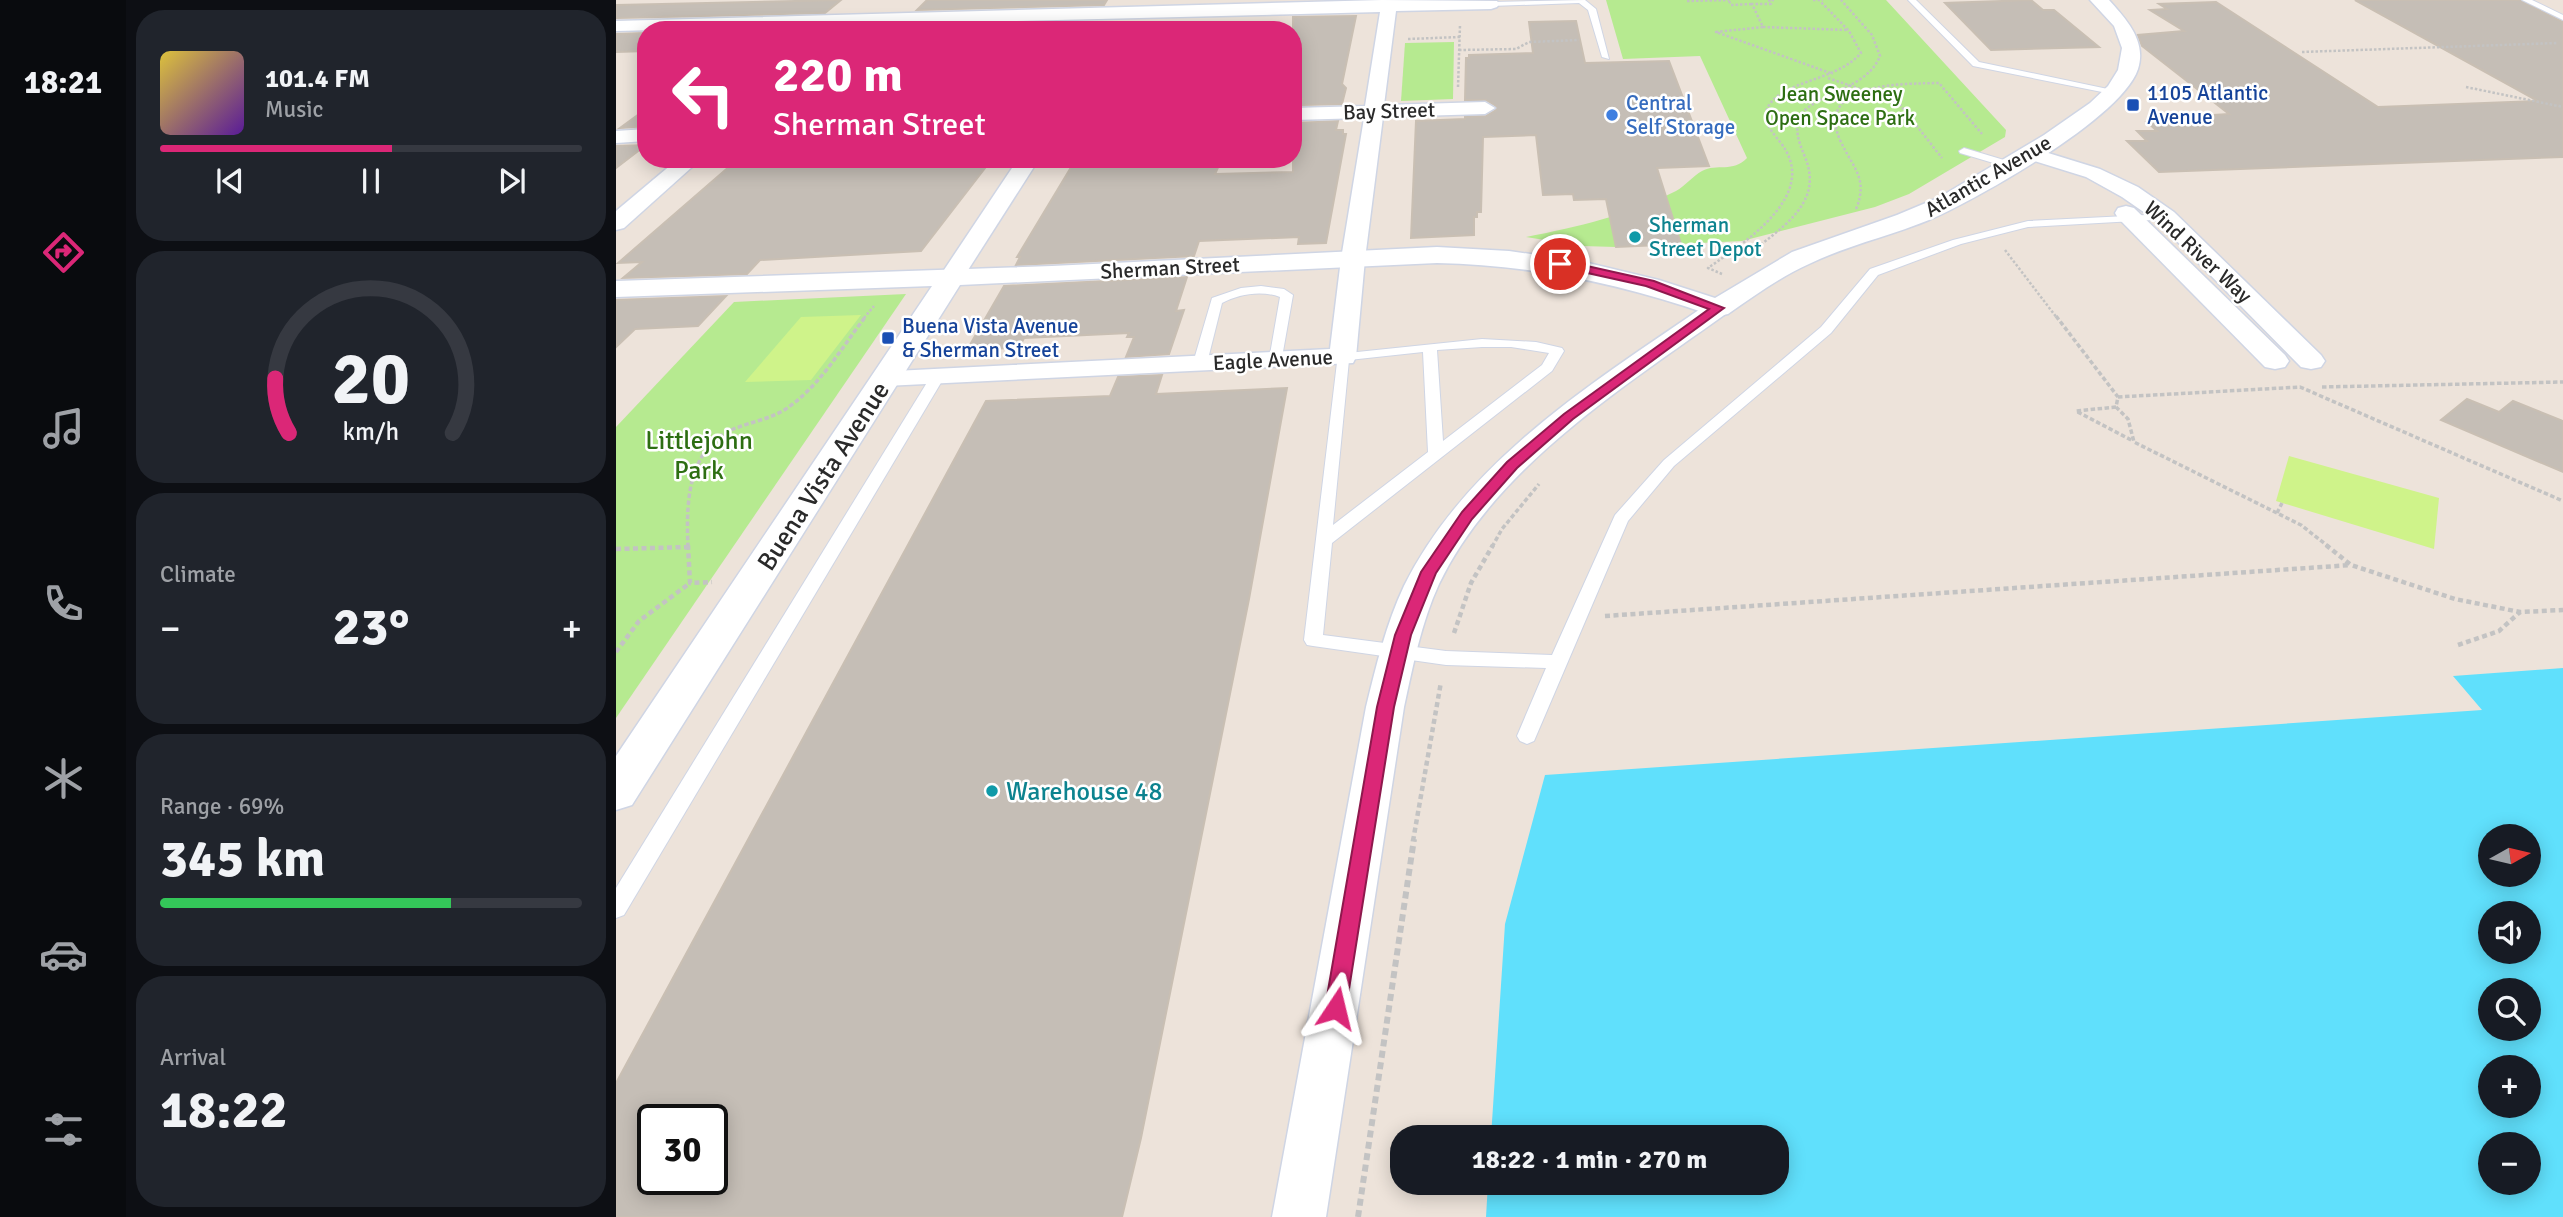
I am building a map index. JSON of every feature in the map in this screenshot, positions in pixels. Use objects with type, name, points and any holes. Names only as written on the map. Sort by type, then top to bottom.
[{"type":"street","points":[[854,21],[878,0]]},
{"type":"street","name":"Atlantic Avenue","points":[[1718,308],[1775,270],[1812,252],[1919,215],[1950,201],[2093,113],[2117,92],[2129,71],[2131,50],[2123,28],[2099,0]]},
{"type":"street","name":"Eagle Avenue","points":[[885,378],[1343,357],[1353,258],[1390,3]]},
{"type":"street","points":[[897,21],[1130,6],[1491,4]]},
{"type":"street","points":[[1120,21],[1130,6]]},
{"type":"street","points":[[616,26],[637,26]]},
{"type":"street","name":"Bay Street","points":[[1302,114],[1485,108]]},
{"type":"street","points":[[616,137],[637,136]]},
{"type":"street","name":"Wind River Way","points":[[2020,159],[2094,173],[2130,192],[2166,216],[2311,361]]},
{"type":"street","name":"Wind River Way","points":[[2020,159],[2071,183],[2132,218],[2275,361]]},
{"type":"street","points":[[616,223],[680,168]]},
{"type":"street","name":"Buena Vista Avenue","points":[[616,792],[1024,168]]},
{"type":"street","name":"Sherman Street","points":[[616,289],[1052,274],[1353,258],[1477,255],[1539,260],[1650,284],[1718,308]]},
{"type":"street","points":[[916,334],[951,307],[976,295],[1052,274]]},
{"type":"street","points":[[1299,1217],[1385,707],[1398,653],[1428,572],[1467,516],[1512,465],[1569,416],[1718,308]]},
{"type":"lane","points":[[1912,0],[1976,64],[2117,92]]},
{"type":"lane","points":[[2526,0],[2563,18]]},
{"type":"lane","points":[[1491,4],[1580,1],[1592,9],[1606,57]]},
{"type":"lane","points":[[1964,151],[2020,159]]},
{"type":"lane","points":[[1527,736],[1621,519],[1669,463],[1817,338],[1874,272],[1992,232],[2028,224],[2166,216]]},
{"type":"lane","points":[[1200,363],[1216,301],[1229,293],[1280,291],[1287,295],[1276,360]]},
{"type":"lane","points":[[1323,541],[1547,368],[1557,351],[1539,344],[1476,344],[1343,357],[1323,541],[1313,640],[1446,658],[1558,662]]},
{"type":"lane","points":[[1430,349],[1436,454]]},
{"type":"lane","points":[[616,908],[938,376]]},
{"type":"path","points":[[1687,1],[1729,0],[1731,5],[1771,4],[1769,0],[1774,0]]},
{"type":"path","points":[[1752,284],[1707,268],[1758,229],[1789,195],[1794,181],[1793,168],[1784,147],[1768,127],[1765,118],[1767,109],[1773,100],[1783,94],[1835,75],[1855,64],[1861,53],[1849,30],[1822,1],[1813,0]]},
{"type":"path","points":[[1752,284],[1727,274],[1794,216],[1810,191],[1811,167],[1796,137],[1799,116],[1819,97],[1849,85],[1875,68],[1881,56],[1878,43],[1842,0]]},
{"type":"path","points":[[1457,109],[1460,4]]},
{"type":"path","points":[[1752,4],[1763,27]]},
{"type":"path","points":[[1835,75],[1717,32],[1763,27],[1849,30]]},
{"type":"path","points":[[1385,40],[1460,37]]},
{"type":"path","points":[[1459,50],[1516,48],[1529,42],[1601,40]]},
{"type":"path","points":[[2302,52],[2558,43]]},
{"type":"path","points":[[1826,77],[1898,102],[1945,163]]},
{"type":"path","points":[[1851,214],[1864,199],[1863,185],[1835,130],[1834,116],[1846,101],[1864,90],[1881,86],[1939,83],[1984,136]]},
{"type":"path","points":[[2466,87],[2563,107]]},
{"type":"path","points":[[1992,232],[2118,397],[2116,407]]},
{"type":"path","points":[[691,583],[688,497],[701,452],[724,433],[790,408],[814,383],[896,278]]},
{"type":"path","points":[[2118,397],[2300,387],[2563,382]]},
{"type":"path","points":[[2300,387],[2563,501]]},
{"type":"path","points":[[2116,407],[2076,411],[2301,525],[2351,565],[2455,599],[2520,612],[2563,610]]},
{"type":"path","points":[[2116,407],[2128,419],[2134,442]]},
{"type":"path","points":[[1358,1217],[1412,850],[1446,658],[1471,583],[1502,529],[1543,480]]},
{"type":"path","points":[[2277,513],[2282,503]]},
{"type":"path","points":[[616,549],[689,547]]},
{"type":"path","points":[[1576,618],[2351,565]]},
{"type":"path","points":[[616,652],[639,621],[691,583],[755,579]]},
{"type":"path","points":[[2458,645],[2498,631],[2520,612]]},
{"type":"green space","name":"Jean Sweeney Open Space Park","points":[[1606,0],[1886,0],[2006,130],[2005,137],[1909,194],[1875,207],[1742,241],[1616,247],[1582,246],[1526,237],[1640,207],[1676,191],[1702,171],[1731,167],[1747,158],[1700,56],[1623,59]]},
{"type":"green space","points":[[1454,42],[1453,99],[1401,101],[1405,43]]},
{"type":"green space","name":"Littlejohn Park","points":[[906,294],[616,718],[616,427],[734,302]]},
{"type":"green space","points":[[861,315],[811,380],[745,382],[801,317]]},
{"type":"green space","points":[[2289,456],[2439,498],[2434,549],[2276,501]]},
{"type":"water","points":[[2563,668],[2563,1217],[1486,1217],[1487,1195],[1789,1195],[1789,1125],[1492,1125],[1505,924],[1545,775],[2482,710],[2453,676]]},
{"type":"building","points":[[841,0],[825,13],[616,18],[616,5]]},
{"type":"building","points":[[927,0],[1107,0],[1104,5],[917,10]]},
{"type":"building","points":[[2031,0],[2043,10],[2054,10],[2099,47],[1991,50],[1945,3]]},
{"type":"building","points":[[2355,0],[2520,0],[2563,22],[2563,157],[2159,172],[2127,141],[2147,141],[2137,131],[2157,131],[2147,122],[2168,122],[2164,118],[2229,114],[2142,46],[2138,35],[2184,31],[2150,10],[2167,9],[2159,4],[2216,2],[2378,107],[2538,101]]},
{"type":"building","points":[[1356,16],[1342,84],[1346,88],[1342,104],[1302,105],[1302,21],[1293,21],[1293,17]]},
{"type":"building","points":[[1576,21],[1585,63],[1669,61],[1709,166],[1657,168],[1681,244],[1616,247],[1606,199],[1574,200],[1573,194],[1543,195],[1536,135],[1483,137],[1481,212],[1477,212],[1477,217],[1474,217],[1474,235],[1411,238],[1416,121],[1465,119],[1486,116],[1496,110],[1496,106],[1486,100],[1465,100],[1466,58],[1469,58],[1469,55],[1533,53],[1529,22]]},
{"type":"building","points":[[637,33],[637,51],[616,52],[616,34]]},
{"type":"building","points":[[637,116],[637,127],[620,128]]},
{"type":"building","points":[[1338,121],[1336,130],[1343,130],[1343,134],[1346,134],[1326,243],[1298,244],[1299,237],[1199,241],[1194,256],[1016,265],[1020,257],[1017,257],[1071,168],[1218,168],[1215,174],[1293,172],[1293,168],[1302,168],[1302,123]]},
{"type":"building","points":[[637,145],[637,152],[616,168],[616,146]]},
{"type":"building","points":[[728,168],[985,168],[921,251],[760,260],[747,274],[623,278],[642,262],[618,263]]},
{"type":"building","points":[[1187,277],[1176,311],[1184,310],[1169,354],[1126,357],[1134,337],[1127,337],[1129,333],[1024,338],[1021,344],[1013,344],[1011,348],[967,350],[1004,286]]},
{"type":"building","points":[[726,296],[698,326],[635,329],[616,347],[616,300]]},
{"type":"building","name":"Warehouse 48","points":[[1162,375],[1156,394],[1287,388],[1249,599],[1141,1138],[1122,1217],[616,1217],[616,1083],[986,401],[1110,396],[1118,377]]},
{"type":"building","points":[[2467,399],[2499,412],[2513,401],[2563,421],[2563,472],[2441,420]]},
{"type":"place","name":"1105 Atlantic Avenue","points":[[2133,105]]},
{"type":"place","name":"Central Self Storage","points":[[1612,115]]},
{"type":"place","name":"Sherman Street Depot","points":[[1635,237]]},
{"type":"place","name":"Buena Vista Avenue & Sherman Street","points":[[888,338]]},
{"type":"place","name":"Warehouse 48","points":[[992,791]]},
{"type":"route","points":[[1336,1008],[1385,707],[1403,635],[1428,572],[1467,516],[1512,465],[1569,416],[1718,308],[1650,284],[1560,264]]}]
